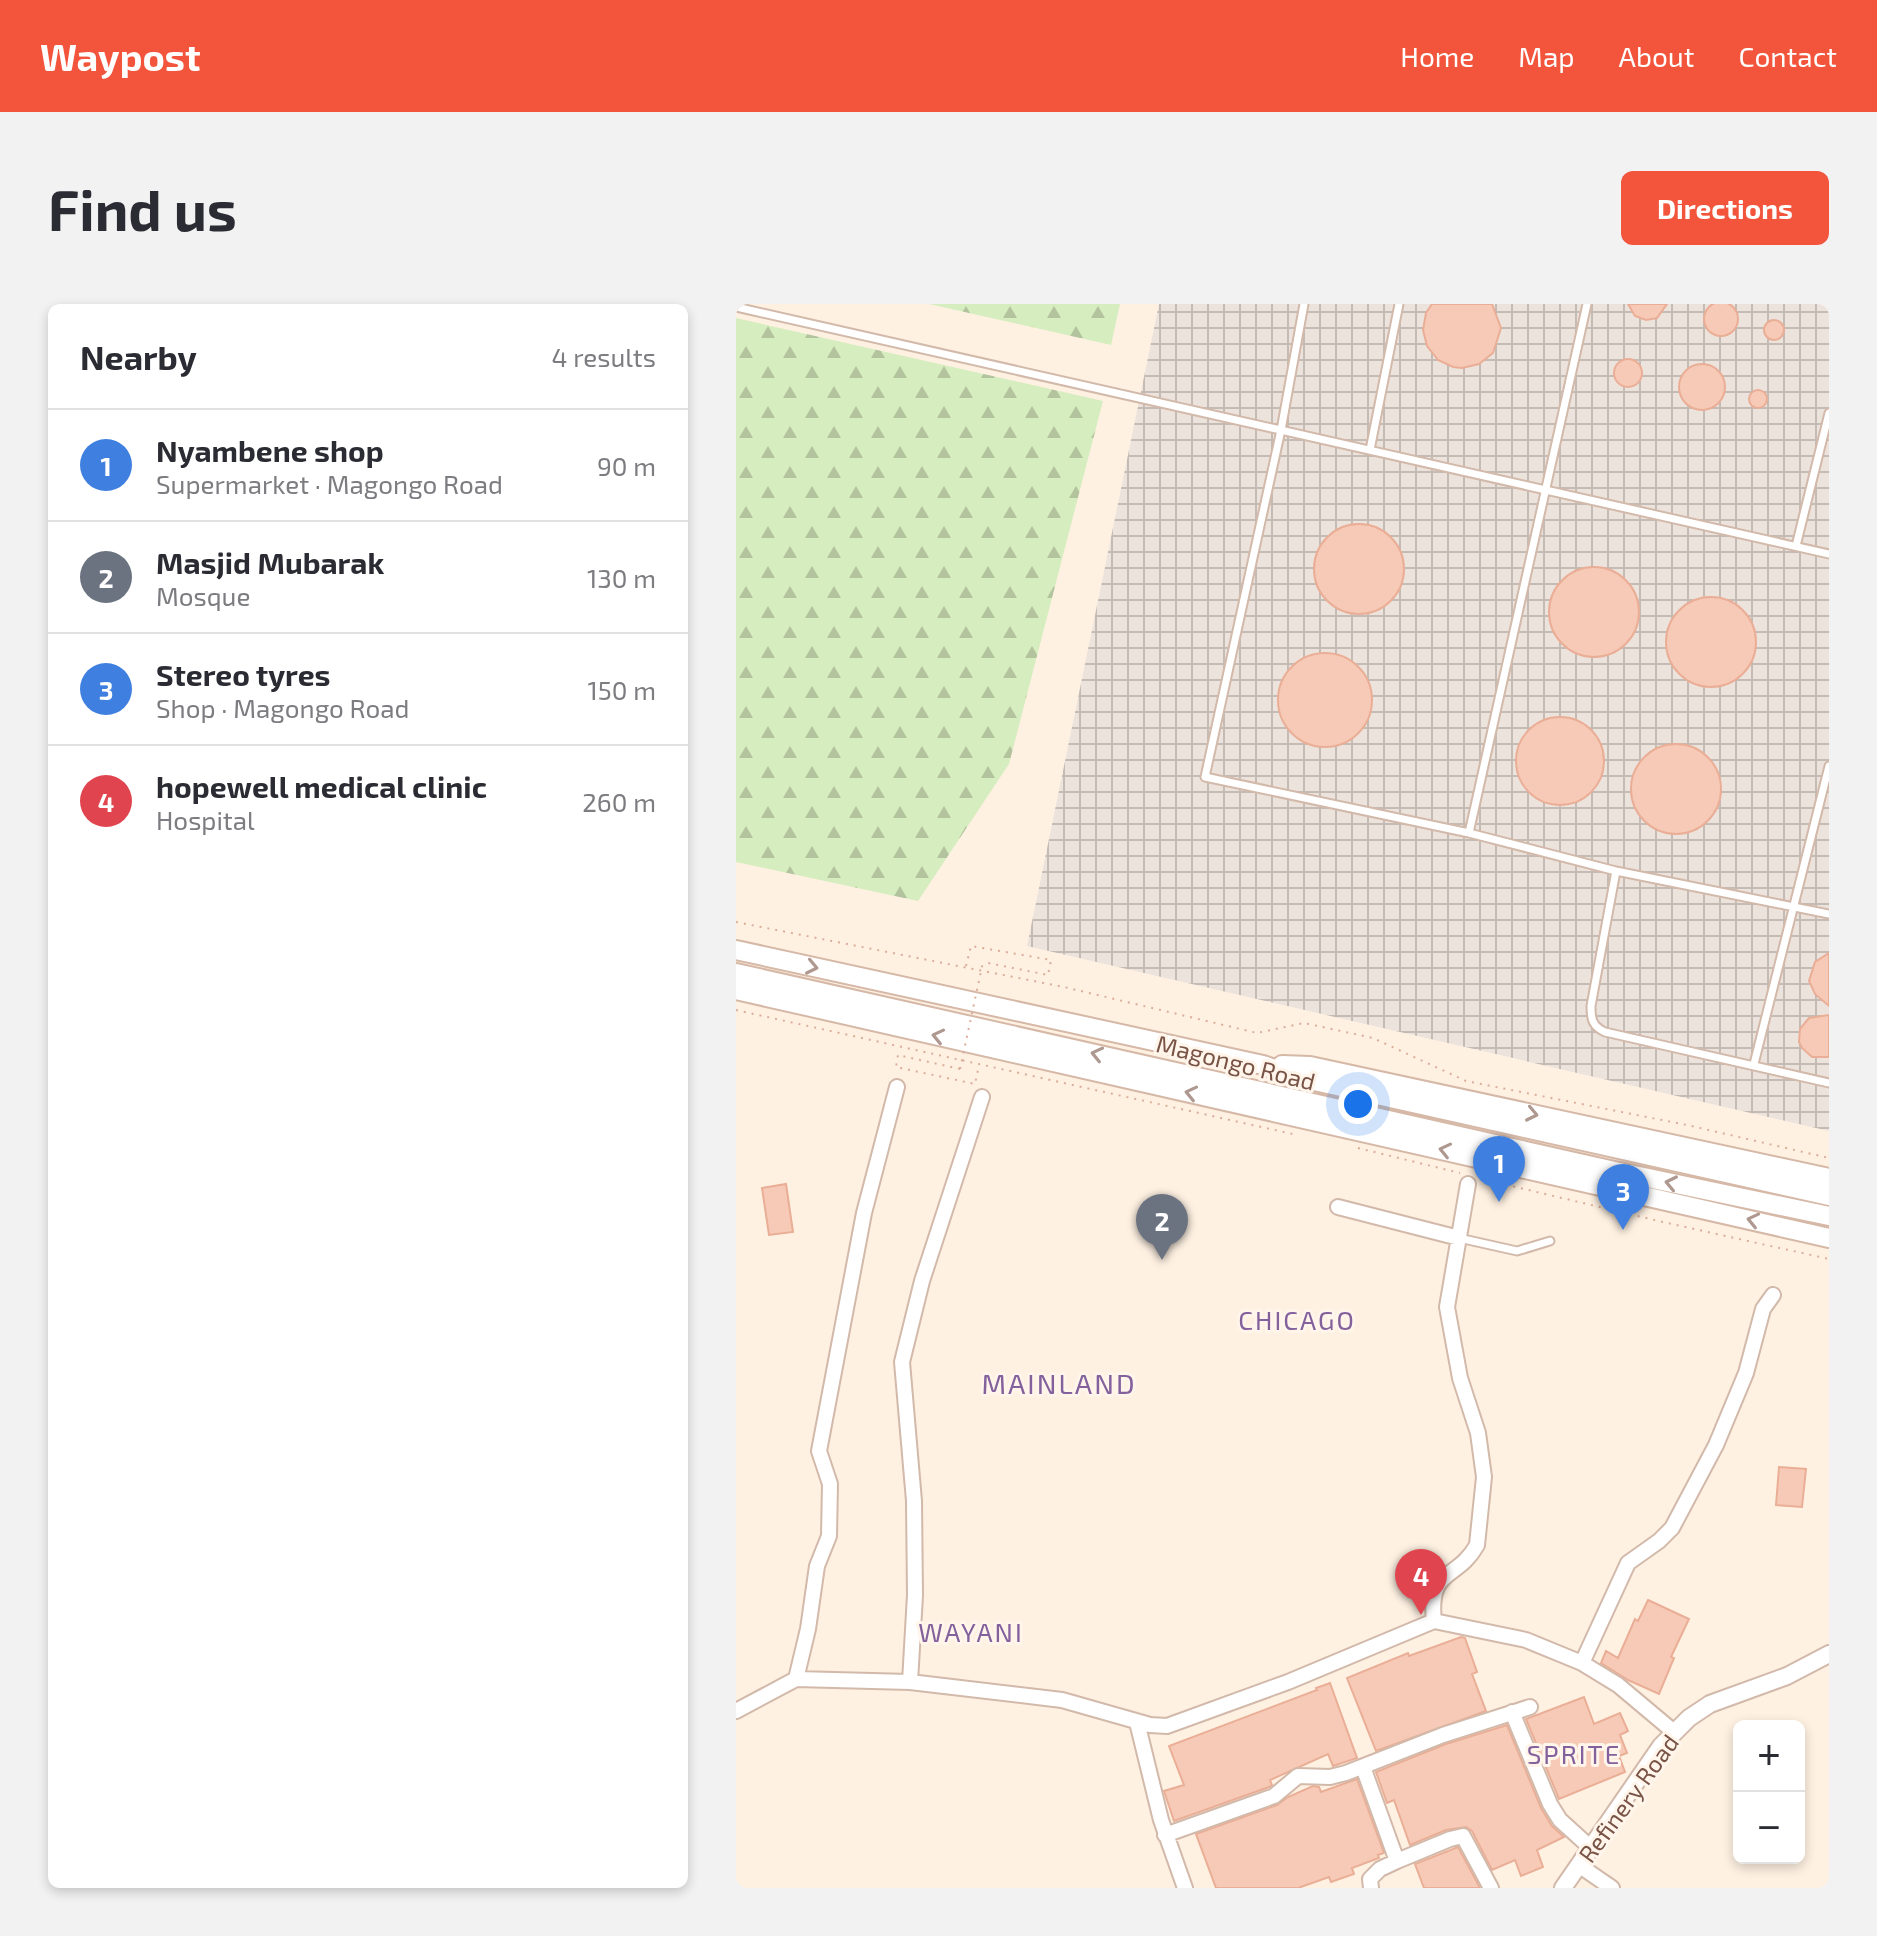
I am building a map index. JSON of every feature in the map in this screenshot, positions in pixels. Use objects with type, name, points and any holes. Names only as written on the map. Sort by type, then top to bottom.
[{"type":"main road","name":"Magongo Road","points":[[736,950],[1263,1065],[1301,1078],[1829,1196]]},
{"type":"main road","points":[[736,973],[1610,1170],[1829,1216]]},
{"type":"main road","points":[[736,990],[1829,1238]]},
{"type":"main road","points":[[1263,1065],[1310,1066],[1829,1178]]},
{"type":"street","points":[[796,1679],[808,1629],[817,1566],[829,1536],[830,1484],[819,1451],[864,1213],[897,1087]]},
{"type":"street","points":[[910,1682],[915,1595],[914,1501],[902,1362],[922,1281],[982,1097]]},
{"type":"street","points":[[1434,1621],[1432,1601],[1437,1585],[1477,1545],[1484,1477],[1478,1433],[1460,1378],[1447,1307],[1470,1178]]},
{"type":"street","points":[[1338,1207],[1459,1238]]},
{"type":"street","points":[[1582,1663],[1628,1563],[1672,1528],[1716,1445],[1746,1373],[1763,1309],[1773,1295]]},
{"type":"street","points":[[736,1711],[796,1679],[910,1682],[1062,1700],[1137,1722],[1167,1726],[1288,1682],[1434,1621],[1526,1640],[1582,1663],[1618,1685],[1674,1732]]},
{"type":"street","name":"Refinery Road","points":[[1563,1888],[1674,1732],[1710,1704],[1787,1676],[1829,1654]]},
{"type":"street","points":[[1165,1835],[1274,1796],[1298,1776],[1330,1777],[1530,1707]]},
{"type":"street","points":[[1512,1712],[1550,1804],[1560,1820],[1592,1849]]},
{"type":"street","points":[[1137,1722],[1165,1835],[1185,1888]]},
{"type":"street","points":[[1363,1767],[1397,1861]]},
{"type":"street","points":[[1371,1888],[1373,1874],[1397,1861],[1461,1836],[1465,1838],[1491,1888]]},
{"type":"street","points":[[1580,1866],[1612,1888]]},
{"type":"lane","points":[[1304,304],[1281,430],[1205,777],[1469,833],[1616,871],[1829,914]]},
{"type":"lane","points":[[1370,450],[1399,304]]},
{"type":"lane","points":[[1469,833],[1587,304]]},
{"type":"lane","points":[[736,307],[1829,554]]},
{"type":"lane","points":[[1796,546],[1829,413]]},
{"type":"lane","points":[[1754,1064],[1829,766]]},
{"type":"lane","points":[[1616,871],[1591,1006],[1593,1023],[1605,1032],[1829,1083]]},
{"type":"lane","points":[[1459,1238],[1517,1251],[1550,1241]]},
{"type":"path","points":[[736,922],[1064,987],[1257,1033],[1304,1023],[1373,1038],[1466,1081],[1687,1125],[1829,1158]]},
{"type":"path","points":[[966,968],[971,946],[1051,960],[1048,975],[983,962],[960,1069],[898,1055],[896,1067],[975,1084],[979,1064]]},
{"type":"path","points":[[736,1010],[1296,1134]]},
{"type":"path","points":[[1356,1148],[1470,1178],[1829,1259]]},
{"type":"shaded area","points":[[1159,304],[1829,304],[1829,1131],[1027,946]]},
{"type":"green space","points":[[929,304],[1120,304],[1111,345]]},
{"type":"green space","points":[[736,318],[1103,401],[1009,764],[918,901],[736,862]]},
{"type":"building","points":[[1721,302],[1733,307],[1738,319],[1733,331],[1721,336],[1709,331],[1704,319],[1709,307]]},
{"type":"building","points":[[1432,304],[1492,304],[1501,328],[1493,353],[1479,364],[1462,368],[1438,360],[1427,346],[1423,330],[1426,313]]},
{"type":"building","points":[[1628,304],[1667,304],[1657,318],[1646,320],[1635,316]]},
{"type":"building","points":[[1770,320],[1778,320],[1784,330],[1778,340],[1770,340],[1764,334],[1764,326]]},
{"type":"building","points":[[1628,359],[1638,363],[1642,373],[1638,383],[1628,387],[1618,383],[1614,373],[1618,363]]},
{"type":"building","points":[[1702,364],[1718,371],[1725,387],[1718,403],[1702,410],[1686,403],[1679,387],[1686,371]]},
{"type":"building","points":[[1758,390],[1767,399],[1758,408],[1749,399]]},
{"type":"building","points":[[1359,524],[1376,528],[1391,537],[1400,552],[1404,569],[1400,586],[1391,601],[1376,610],[1359,614],[1342,610],[1327,601],[1318,586],[1314,569],[1318,552],[1327,537],[1342,528]]},
{"type":"building","points":[[1594,567],[1611,571],[1626,580],[1635,595],[1639,612],[1635,629],[1626,644],[1611,653],[1594,657],[1577,653],[1562,644],[1553,629],[1549,612],[1553,595],[1562,580],[1577,571]]},
{"type":"building","points":[[1702,597],[1720,597],[1736,604],[1749,617],[1756,633],[1756,651],[1749,667],[1736,680],[1720,687],[1702,687],[1686,680],[1673,667],[1666,651],[1666,633],[1673,617],[1686,604]]},
{"type":"building","points":[[1325,653],[1343,657],[1358,667],[1368,682],[1372,700],[1368,718],[1358,733],[1343,743],[1325,747],[1307,743],[1292,733],[1282,718],[1278,700],[1282,682],[1292,667],[1307,657]]},
{"type":"building","points":[[1560,717],[1577,721],[1591,730],[1600,744],[1604,761],[1600,778],[1591,792],[1577,801],[1560,805],[1543,801],[1529,792],[1520,778],[1516,761],[1520,744],[1529,730],[1543,721]]},
{"type":"building","points":[[1667,744],[1685,744],[1701,751],[1714,764],[1721,780],[1721,798],[1714,814],[1701,827],[1685,834],[1667,834],[1651,827],[1638,814],[1631,798],[1631,780],[1638,764],[1651,751]]},
{"type":"building","points":[[1829,953],[1829,1006],[1815,994],[1809,981],[1815,962]]},
{"type":"building","points":[[1829,1015],[1829,1057],[1812,1057],[1799,1042],[1800,1029],[1809,1018]]},
{"type":"building","points":[[786,1184],[793,1232],[769,1235],[762,1188]]},
{"type":"building","points":[[1779,1467],[1806,1469],[1802,1507],[1776,1505]]},
{"type":"building","points":[[1648,1600],[1689,1619],[1671,1657],[1674,1658],[1659,1694],[1601,1663],[1606,1651],[1618,1658],[1635,1619],[1638,1621]]},
{"type":"building","points":[[1465,1638],[1477,1672],[1472,1674],[1486,1711],[1376,1751],[1347,1678],[1408,1653],[1409,1656]]},
{"type":"building","points":[[1330,1683],[1357,1758],[1333,1766],[1328,1754],[1270,1780],[1272,1785],[1269,1787],[1174,1821],[1164,1791],[1184,1785],[1169,1746]]},
{"type":"building","points":[[1584,1697],[1594,1724],[1620,1713],[1628,1731],[1620,1735],[1627,1753],[1619,1756],[1625,1772],[1559,1799],[1526,1719]]},
{"type":"building","points":[[1507,1725],[1541,1808],[1552,1826],[1564,1837],[1537,1850],[1543,1867],[1521,1876],[1515,1860],[1492,1870],[1472,1831],[1466,1827],[1446,1830],[1410,1845],[1394,1800],[1387,1803],[1376,1772],[1446,1744]]},
{"type":"building","points":[[1357,1779],[1384,1853],[1378,1855],[1379,1858],[1352,1868],[1354,1874],[1331,1882],[1329,1877],[1298,1888],[1216,1888],[1196,1834],[1277,1805],[1313,1786],[1319,1787],[1321,1792]]},
{"type":"building","points":[[1458,1847],[1480,1888],[1424,1888],[1415,1864]]},
{"type":"place","name":"Nyambene shop","points":[[1499,1202]]},
{"type":"place","name":"Stereo tyres","points":[[1623,1230]]},
{"type":"place","name":"Masjid Mubarak","points":[[1162,1260]]},
{"type":"place","name":"hopewell medical clinic","points":[[1421,1615]]},
{"type":"district","name":"CHICAGO","points":[[1297,1319]]},
{"type":"district","name":"MAINLAND","points":[[1059,1383]]},
{"type":"district","name":"WAYANI","points":[[971,1631]]},
{"type":"district","name":"SPRITE","points":[[1574,1753]]}]
